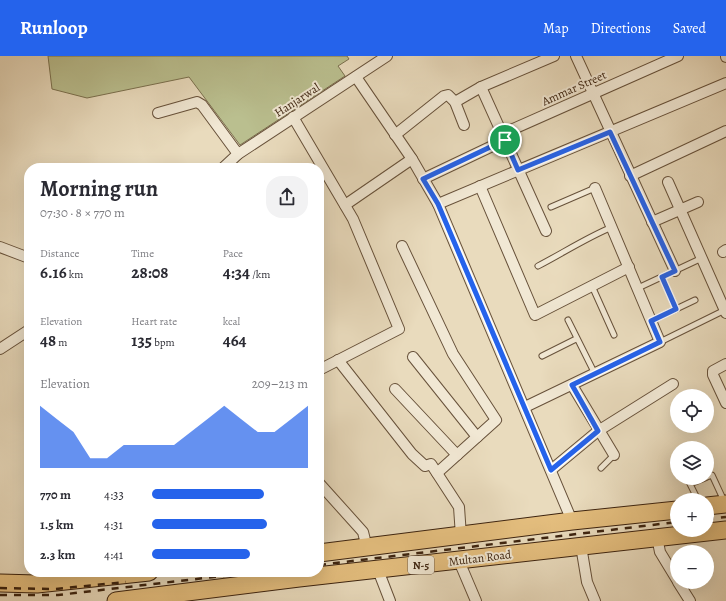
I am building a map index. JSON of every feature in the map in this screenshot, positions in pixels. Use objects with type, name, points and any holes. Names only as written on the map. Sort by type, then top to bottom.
[{"type":"main road","points":[[714,505],[726,504]]},
{"type":"main road","name":"Multan Road","points":[[324,552],[572,521],[670,511]]},
{"type":"main road","name":"Multan Road","points":[[324,573],[378,570],[726,530]]},
{"type":"main road","points":[[0,583],[37,584],[102,577]]},
{"type":"main road","name":"Multan Road","points":[[116,601],[284,577]]},
{"type":"street","name":"Hanjarwal","points":[[228,163],[238,154],[387,56]]},
{"type":"street","points":[[455,102],[481,87],[554,56]]},
{"type":"street","points":[[576,56],[675,271]]},
{"type":"street","name":"Ammar Street","points":[[423,179],[504,137],[593,94],[678,56]]},
{"type":"street","points":[[356,77],[412,159],[438,204],[572,521]]},
{"type":"street","points":[[438,204],[726,83]]},
{"type":"street","points":[[481,87],[546,231]]},
{"type":"street","points":[[395,135],[444,96],[448,95],[455,102],[464,125]]},
{"type":"street","points":[[158,113],[197,102],[202,106],[238,154]]},
{"type":"street","points":[[293,118],[320,163]]},
{"type":"street","points":[[630,176],[726,131]]},
{"type":"street","points":[[345,205],[412,159]]},
{"type":"street","points":[[324,170],[353,219],[399,329],[324,367]]},
{"type":"street","points":[[668,182],[725,312]]},
{"type":"street","points":[[480,186],[535,315],[629,267]]},
{"type":"street","points":[[525,407],[660,342],[596,188]]},
{"type":"street","points":[[652,222],[698,202]]},
{"type":"street","points":[[402,246],[453,354],[496,420],[437,473]]},
{"type":"street","points":[[0,247],[24,256]]},
{"type":"street","points":[[0,349],[24,333]]},
{"type":"street","points":[[413,357],[477,437]]},
{"type":"street","points":[[338,360],[412,454],[425,466],[431,464],[459,506],[461,536]]},
{"type":"street","points":[[726,364],[716,368],[713,371],[713,375],[726,402]]},
{"type":"street","points":[[551,470],[598,431],[673,384]]},
{"type":"street","points":[[572,385],[598,431],[614,455]]},
{"type":"street","points":[[395,389],[457,455]]},
{"type":"street","points":[[324,489],[363,532],[367,548]]},
{"type":"street","points":[[657,537],[660,552],[670,568]]},
{"type":"street","points":[[581,546],[588,582],[595,601]]},
{"type":"street","points":[[459,561],[476,601]]},
{"type":"street","points":[[378,570],[390,601]]},
{"type":"street","points":[[683,589],[690,601]]},
{"type":"lane","points":[[551,207],[596,188]]},
{"type":"lane","points":[[538,266],[573,248],[583,240],[612,227]]},
{"type":"lane","points":[[638,288],[702,258]]},
{"type":"lane","points":[[662,277],[676,309]]},
{"type":"lane","points":[[592,286],[614,335]]},
{"type":"lane","points":[[651,321],[695,300]]},
{"type":"lane","points":[[660,342],[725,312]]},
{"type":"lane","points":[[568,320],[576,339],[595,374]]},
{"type":"lane","points":[[542,356],[576,339]]},
{"type":"lane","points":[[601,468],[614,455]]},
{"type":"lane","points":[[714,479],[726,504]]},
{"type":"green space","points":[[48,56],[347,56],[349,59],[338,66],[345,76],[240,145],[189,77],[87,98],[52,89]]},
{"type":"railway","points":[[714,518],[726,517]]},
{"type":"railway","points":[[324,564],[670,523]]},
{"type":"railway","points":[[0,595],[58,595],[214,577]]},
{"type":"railway","points":[[0,588],[55,589],[126,582]]},
{"type":"route","points":[[610,132],[675,271],[662,277],[676,309],[651,321],[660,342],[572,385],[598,431],[551,470],[438,204],[423,179],[505,140],[518,170],[610,132]]}]
